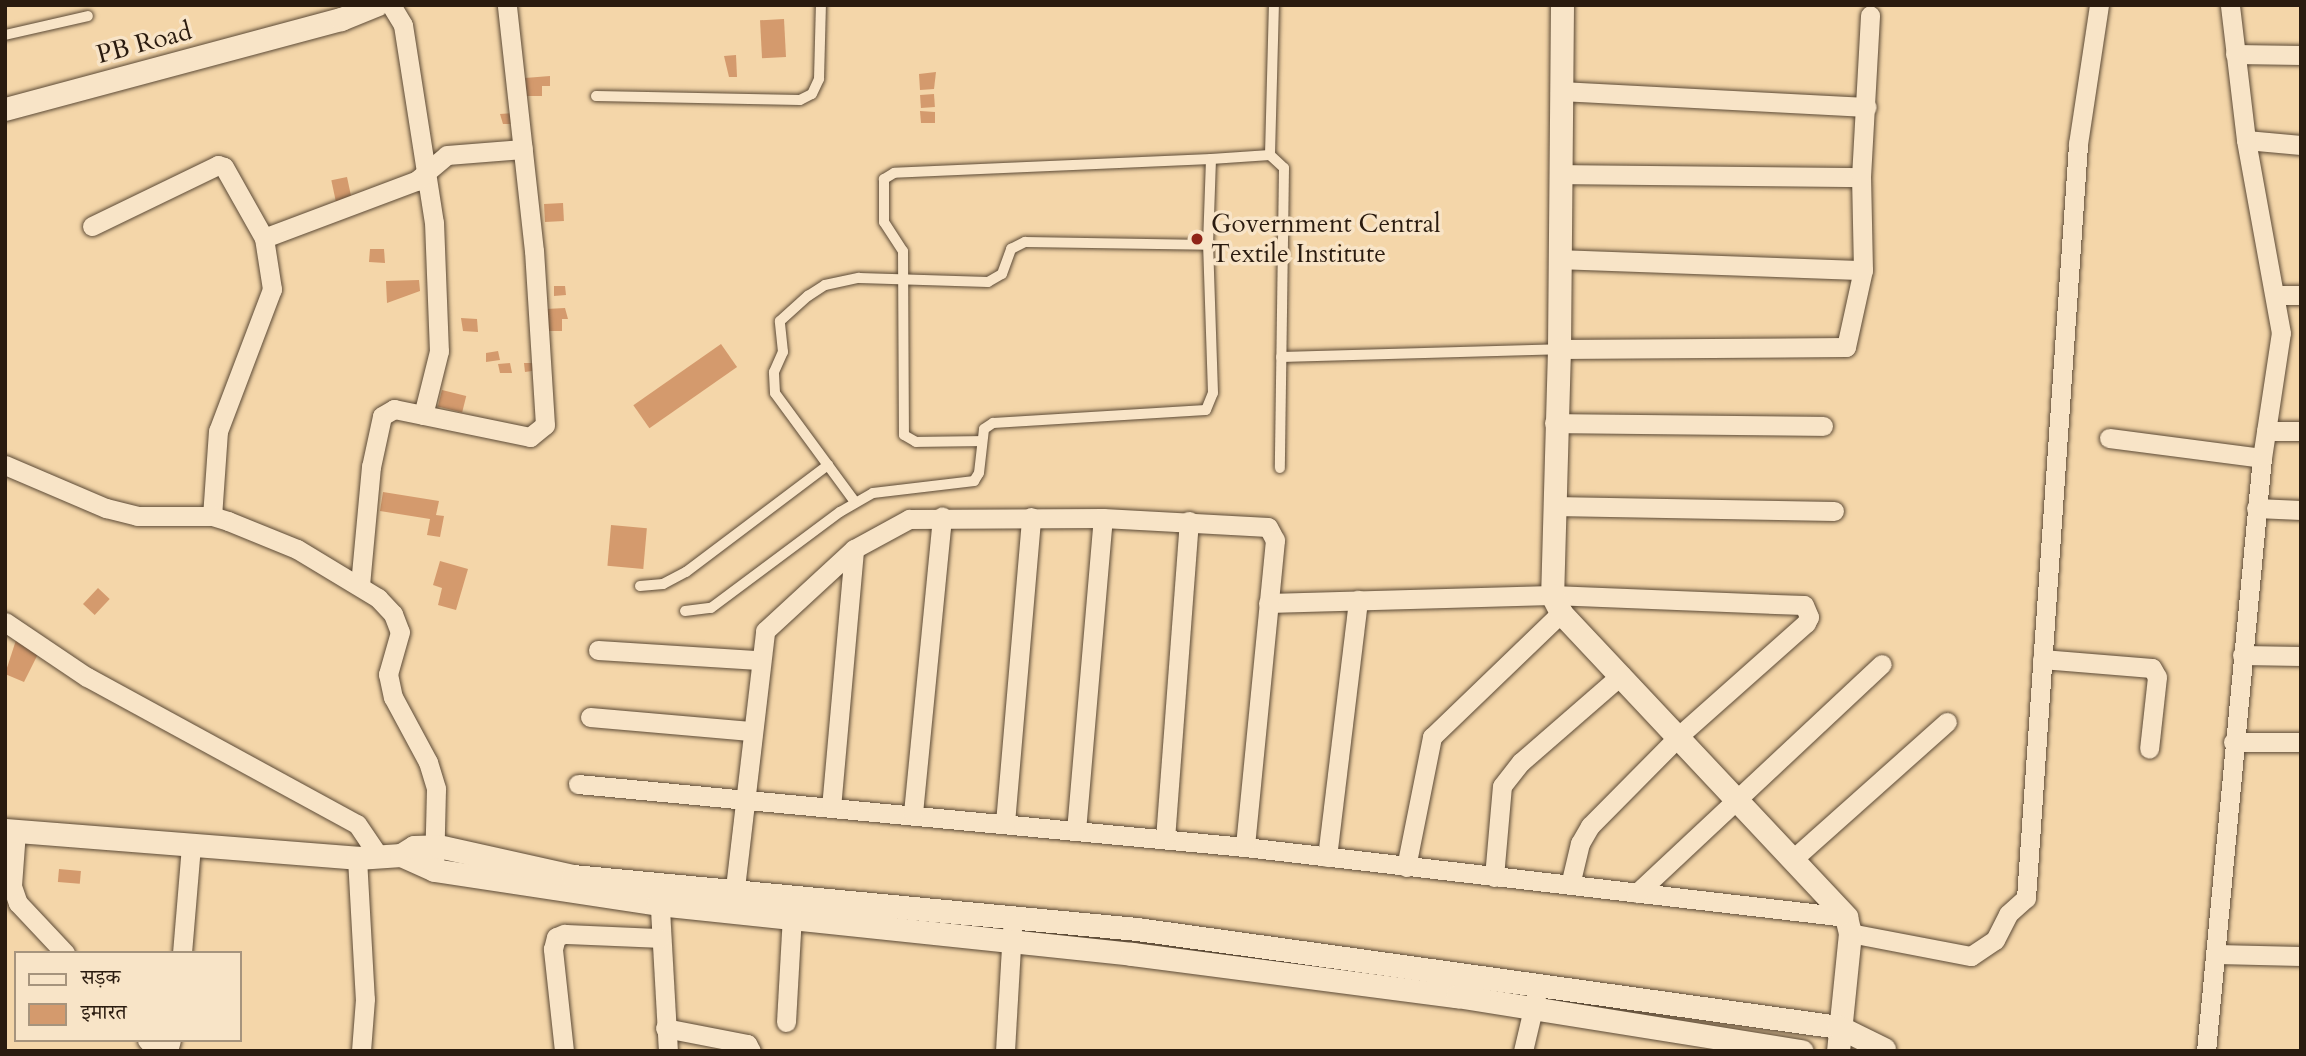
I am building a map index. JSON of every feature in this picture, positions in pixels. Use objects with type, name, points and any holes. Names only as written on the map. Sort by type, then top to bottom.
[{"type":"street","name":"PB Road","points":[[5,109],[341,19],[376,5]]},
{"type":"street","points":[[391,5],[403,25],[434,222],[440,333],[424,415]]},
{"type":"street","points":[[360,585],[371,467],[382,416],[394,409],[530,437],[545,425],[523,149],[507,5]]},
{"type":"street","points":[[1562,5],[1559,349],[1554,422],[1553,506],[1556,604],[1793,859],[1848,925],[1838,1051]]},
{"type":"street","points":[[578,785],[743,803],[913,813],[1245,847],[1637,893],[1848,925],[1971,956],[1985,949],[2008,914],[2021,905],[2028,890],[2078,144],[2099,5]]},
{"type":"street","points":[[2206,1051],[2256,508],[2281,333],[2277,295],[2246,141],[2230,5]]},
{"type":"street","points":[[1559,349],[1846,348],[1863,270],[1861,177],[1867,107],[1870,15]]},
{"type":"street","points":[[2235,54],[2301,55]]},
{"type":"street","points":[[1560,91],[1867,107]]},
{"type":"street","points":[[2246,141],[2301,145]]},
{"type":"street","points":[[264,239],[426,175],[447,155],[523,149]]},
{"type":"street","points":[[92,226],[218,165],[264,239],[272,289],[218,431],[212,516]]},
{"type":"street","points":[[1560,174],[1861,177]]},
{"type":"street","points":[[1559,259],[1863,270]]},
{"type":"street","points":[[2277,295],[2301,295]]},
{"type":"street","points":[[1554,422],[1823,426]]},
{"type":"street","points":[[2266,431],[2301,431]]},
{"type":"street","points":[[2109,438],[2262,458]]},
{"type":"street","points":[[5,465],[106,508],[137,516],[212,516],[297,549],[378,598],[398,623],[389,684],[433,775],[438,846],[434,870]]},
{"type":"street","points":[[1553,506],[1834,511]]},
{"type":"street","points":[[2256,508],[2301,510]]},
{"type":"street","points":[[913,813],[942,516]]},
{"type":"street","points":[[734,900],[750,731],[765,631],[774,619],[854,549],[892,525],[942,516],[1103,518],[1268,527],[1275,540],[1245,847]]},
{"type":"street","points":[[1004,823],[1031,517]]},
{"type":"street","points":[[1076,831],[1103,518]]},
{"type":"street","points":[[1165,839],[1189,521]]},
{"type":"street","points":[[831,808],[854,549]]},
{"type":"street","points":[[1326,857],[1358,600]]},
{"type":"street","points":[[1268,603],[1358,600],[1804,605],[1809,617],[1806,623],[1680,735],[1590,826],[1570,886]]},
{"type":"street","points":[[1406,867],[1432,737],[1556,604]]},
{"type":"street","points":[[5,622],[99,684],[357,824],[367,857],[365,999],[361,1051]]},
{"type":"street","points":[[598,650],[759,660]]},
{"type":"street","points":[[2242,655],[2301,656]]},
{"type":"street","points":[[2042,659],[2151,668],[2157,677],[2148,749]]},
{"type":"street","points":[[1637,893],[1736,797],[1882,664]]},
{"type":"street","points":[[1494,877],[1502,786],[1521,762],[1621,675]]},
{"type":"street","points":[[590,717],[750,731]]},
{"type":"street","points":[[1793,859],[1947,722]]},
{"type":"street","points":[[2233,742],[2301,742]]},
{"type":"street","points":[[63,951],[18,903],[12,886],[10,830],[367,857],[401,855],[434,870],[1012,928],[1137,929],[1839,1027],[1886,1050]]},
{"type":"street","points":[[181,951],[191,845]]},
{"type":"street","points":[[401,855],[414,847],[438,846],[548,873],[658,893]]},
{"type":"street","points":[[658,893],[667,1051]]},
{"type":"street","points":[[734,900],[792,916],[817,909]]},
{"type":"street","points":[[786,1022],[792,916]]},
{"type":"street","points":[[1012,928],[1132,954],[1534,1009],[1802,1051]]},
{"type":"street","points":[[1004,1051],[1012,928]]},
{"type":"street","points":[[1132,954],[1137,929]]},
{"type":"street","points":[[564,1051],[553,949],[556,937],[564,934],[659,938]]},
{"type":"street","points":[[2216,954],[2301,956]]},
{"type":"street","points":[[1523,1051],[1538,985]]},
{"type":"street","points":[[665,1028],[747,1044],[751,1051]]},
{"type":"lane","points":[[596,96],[800,100],[812,94],[818,79],[821,5]]},
{"type":"lane","points":[[1270,155],[1274,5]]},
{"type":"lane","points":[[5,35],[88,16]]},
{"type":"lane","points":[[982,441],[916,442],[904,435],[904,251],[881,215],[884,179],[894,173],[1270,155],[1284,168],[1280,468]]},
{"type":"lane","points":[[685,611],[711,608],[855,502],[884,490],[974,481],[987,425],[1000,421],[1206,410],[1213,393],[1208,245],[1211,159]]},
{"type":"lane","points":[[855,502],[775,393],[774,372],[783,352],[780,321],[825,285],[859,278],[904,276],[993,280],[1002,274],[1011,249],[1025,242],[1208,245]]},
{"type":"lane","points":[[1281,357],[1559,349]]},
{"type":"lane","points":[[640,586],[663,584],[686,572],[828,465]]},
{"type":"building","points":[[784,19],[786,57],[762,58],[760,20]]},
{"type":"building","points":[[736,55],[737,77],[729,77],[724,56]]},
{"type":"building","points":[[936,72],[934,89],[920,90],[919,74]]},
{"type":"building","points":[[550,76],[550,86],[542,86],[542,96],[527,96],[525,78]]},
{"type":"building","points":[[934,94],[935,107],[921,108],[920,95]]},
{"type":"building","points":[[920,111],[935,112],[935,123],[921,123]]},
{"type":"building","points":[[514,113],[515,124],[503,124],[500,114]]},
{"type":"building","points":[[347,177],[352,201],[337,205],[331,180]]},
{"type":"building","points":[[563,203],[564,221],[545,222],[544,204]]},
{"type":"building","points":[[370,249],[384,249],[385,263],[369,262]]},
{"type":"building","points":[[419,280],[420,291],[387,303],[386,281]]},
{"type":"building","points":[[554,286],[565,286],[566,295],[554,296]]},
{"type":"building","points":[[565,308],[568,319],[562,319],[562,331],[546,331],[546,309]]},
{"type":"building","points":[[461,318],[477,319],[478,332],[463,331]]},
{"type":"building","points":[[721,344],[737,367],[649,428],[633,405]]},
{"type":"building","points":[[498,351],[500,360],[486,362],[486,353]]},
{"type":"building","points":[[510,363],[512,373],[500,373],[498,364]]},
{"type":"building","points":[[524,363],[538,363],[539,370],[525,372]]},
{"type":"building","points":[[442,390],[466,396],[462,413],[438,406]]},
{"type":"building","points":[[383,492],[439,501],[436,515],[444,516],[440,537],[427,535],[430,519],[380,511]]},
{"type":"building","points":[[611,525],[647,528],[643,569],[607,566]]},
{"type":"building","points":[[440,561],[468,569],[456,610],[438,605],[442,588],[433,585]]},
{"type":"building","points":[[98,588],[110,599],[95,615],[83,604]]},
{"type":"building","points":[[17,637],[41,648],[24,682],[5,674]]},
{"type":"building","points":[[59,869],[81,871],[80,884],[58,882]]},
{"type":"place","name":"Government Central Textile Institute","points":[[1197,239]]}]
